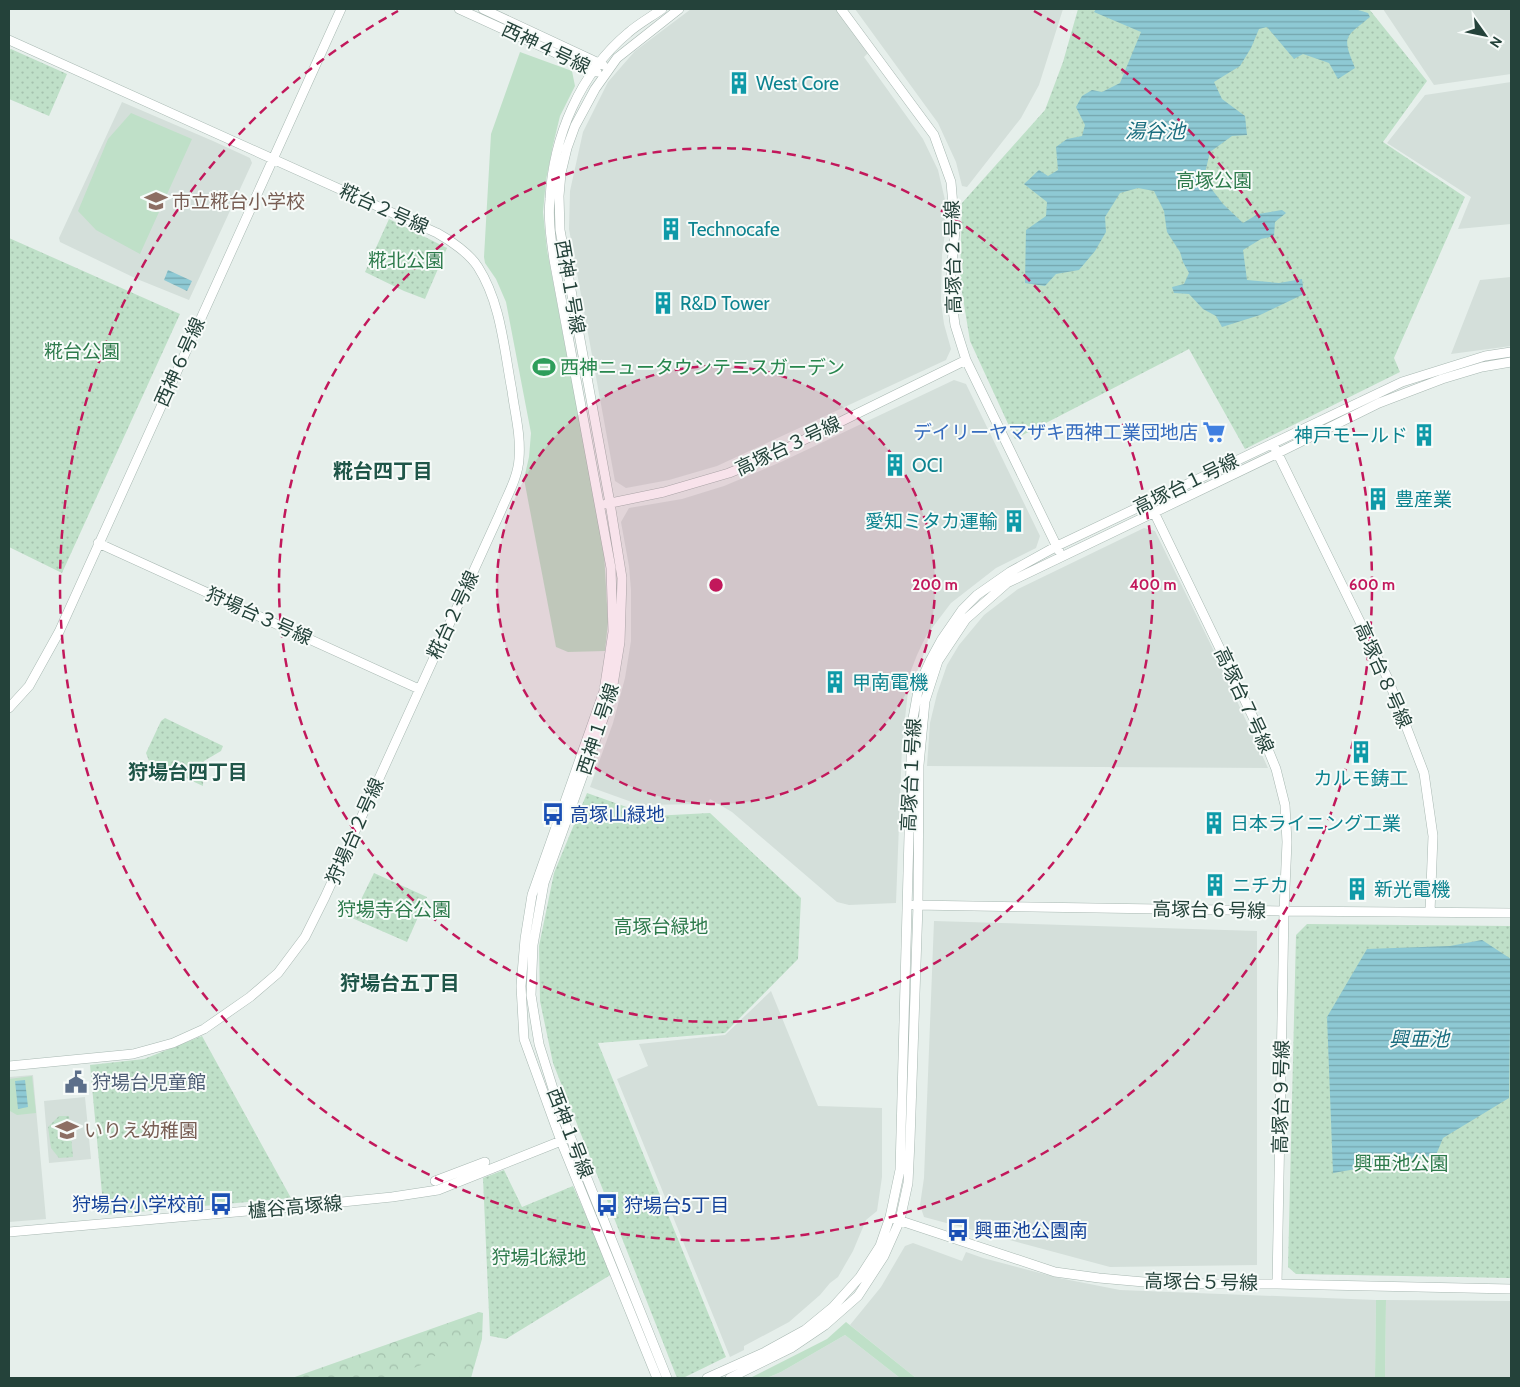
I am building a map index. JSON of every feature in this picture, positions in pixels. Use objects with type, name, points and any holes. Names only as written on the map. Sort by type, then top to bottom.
[{"type":"street","name":"西神６号線","points":[[9,708],[29,686],[59,632],[341,9]]},
{"type":"street","name":"西神４号線","points":[[460,9],[596,67]]},
{"type":"street","name":"西神４号線","points":[[483,9],[607,73]]},
{"type":"street","name":"西神１号線","points":[[662,9],[627,34],[596,67],[570,110],[561,132],[550,198],[550,228],[554,260],[622,578],[620,642],[611,697],[544,883],[533,945],[531,995],[539,1044],[560,1111],[667,1378]]},
{"type":"street","name":"西神１号線","points":[[657,1378],[561,1141],[524,1039],[521,986],[525,939],[532,895],[604,691],[613,632],[612,568],[605,504],[560,230],[559,196],[563,164],[575,126],[595,89],[617,58],[679,9]]},
{"type":"street","name":"高塚台２号線","points":[[841,9],[934,135],[951,182],[955,230],[950,286],[955,325],[966,360],[1062,556]]},
{"type":"street","name":"糀台２号線","points":[[9,40],[437,233],[453,242],[477,265],[493,296],[502,332],[520,434],[519,461],[514,479],[500,512],[419,689]]},
{"type":"street","name":"高塚台１号線","points":[[707,1378],[765,1352],[805,1330],[833,1307],[860,1277],[880,1246],[890,1217],[900,1170],[912,724],[923,677],[942,639],[962,610],[977,595],[1010,572],[1057,546],[1272,443],[1402,382],[1485,356],[1511,352]]},
{"type":"street","name":"高塚台３号線","points":[[605,504],[664,492],[736,470],[770,456],[966,360]]},
{"type":"street","name":"高塚台１号線","points":[[730,1378],[791,1348],[826,1325],[858,1296],[884,1256],[900,1220],[908,1183],[910,1141],[918,905],[919,765],[924,701],[938,662],[966,619],[1007,583],[1388,400],[1442,379],[1482,367],[1511,362]]},
{"type":"street","name":"高塚台８号線","points":[[1272,443],[1388,679],[1424,773],[1433,836],[1430,912]]},
{"type":"street","name":"高塚台７号線","points":[[1150,502],[1247,702],[1276,769],[1285,805],[1287,842],[1284,911]]},
{"type":"street","name":"狩場台３号線","points":[[98,543],[419,689]]},
{"type":"street","name":"狩場台２号線","points":[[9,1066],[134,1054],[173,1043],[204,1029],[250,997],[278,972],[306,936],[322,905],[419,689]]},
{"type":"street","name":"高塚台６号線","points":[[906,905],[1511,913]]},
{"type":"street","name":"高塚台９号線","points":[[1277,1284],[1284,911]]},
{"type":"street","name":"櫨谷高塚線","points":[[9,1232],[310,1206],[438,1190],[571,1137]]},
{"type":"street","points":[[435,1182],[485,1162]]},
{"type":"street","name":"高塚台５号線","points":[[890,1217],[1055,1272],[1099,1278],[1155,1283],[1511,1289]]},
{"type":"shaded area","points":[[691,9],[837,9],[868,53],[864,57],[923,139],[938,170],[945,200],[946,225],[942,255],[941,302],[944,324],[951,349],[946,360],[717,466],[669,480],[626,488],[615,481],[569,229],[570,191],[583,132],[608,82],[635,51]]},
{"type":"shaded area","points":[[855,9],[1063,9],[1039,85],[1021,118],[967,187],[962,186],[956,162],[938,123]]},
{"type":"shaded area","points":[[1383,9],[1511,9],[1511,74],[1434,85]]},
{"type":"shaded area","points":[[1511,82],[1511,224],[1458,229],[1471,197],[1387,143],[1425,95]]},
{"type":"shaded area","name":"市立糀台小学校","points":[[122,102],[250,158],[252,163],[189,300],[137,279],[60,242],[59,238]]},
{"type":"shaded area","points":[[1511,277],[1511,346],[1451,354],[1480,280]]},
{"type":"shaded area","points":[[954,380],[966,384],[1040,536],[1036,548],[996,568],[951,603],[926,636],[917,655],[910,673],[902,746],[896,903],[849,905],[837,902],[732,812],[710,799],[707,804],[640,805],[590,787],[613,723],[625,678],[631,641],[629,566],[621,522],[629,508],[682,499],[724,486],[781,462]]},
{"type":"shaded area","points":[[1144,528],[1155,531],[1212,647],[1268,768],[927,766],[930,723],[947,665],[959,645],[984,615],[1018,589]]},
{"type":"shaded area","points":[[934,921],[1257,931],[1257,1265],[1110,1267],[924,1217],[920,1205],[924,1178]]},
{"type":"shaded area","points":[[771,991],[818,1106],[882,1108],[882,1177],[877,1211],[866,1220],[853,1251],[838,1277],[789,1322],[744,1346],[744,1350],[730,1357],[617,1079],[648,1066],[639,1044],[725,1035]]},
{"type":"shaded area","points":[[33,1075],[46,1219],[9,1222],[9,1077]]},
{"type":"shaded area","name":"いりえ幼稚園","points":[[85,1097],[91,1159],[49,1163],[44,1101]]},
{"type":"shaded area","points":[[913,1243],[962,1261],[966,1252],[1059,1278],[1120,1290],[1376,1300],[1375,1378],[916,1378],[850,1325],[881,1287],[905,1246]]},
{"type":"shaded area","points":[[1386,1300],[1511,1301],[1511,1378],[1385,1378]]},
{"type":"shaded area","points":[[845,1335],[900,1378],[767,1378],[781,1372]]},
{"type":"green space","name":"高塚公園","points":[[1078,9],[1369,9],[1427,81],[1383,142],[1465,197],[1394,358],[1400,372],[1245,449],[1189,349],[1015,439],[970,341],[960,280],[962,203],[1045,110],[1063,62]]},
{"type":"green space","points":[[11,49],[67,74],[49,116],[9,99],[9,50]]},
{"type":"green space","name":"西神ニュータウンテニスガーデン","points":[[520,52],[572,71],[575,86],[560,116],[546,180],[543,212],[547,250],[604,552],[608,622],[605,651],[568,652],[556,647],[524,479],[529,457],[531,433],[506,302],[496,279],[485,263],[484,257],[491,134]]},
{"type":"green space","points":[[131,113],[192,139],[140,254],[96,230],[78,211],[108,139]]},
{"type":"green space","name":"糀北公園","points":[[389,219],[447,248],[425,299],[365,272]]},
{"type":"green space","name":"糀台公園","points":[[9,238],[180,314],[62,573],[9,547]]},
{"type":"green space","points":[[165,718],[223,746],[221,751],[204,761],[203,786],[149,761],[146,753],[161,721]]},
{"type":"green space","name":"高塚台緑地","points":[[587,793],[652,816],[710,813],[801,898],[798,959],[725,1033],[598,1043],[726,1357],[683,1378],[677,1378],[553,1063],[540,1001],[539,946],[554,873]]},
{"type":"green space","name":"狩場寺谷公園","points":[[374,873],[427,897],[407,942],[352,918]]},
{"type":"green space","name":"興亜池公園","points":[[1307,924],[1511,926],[1511,1278],[1296,1274],[1288,1267],[1296,935]]},
{"type":"green space","points":[[202,1036],[291,1198],[104,1215],[90,1065],[144,1059]]},
{"type":"green space","points":[[32,1076],[36,1113],[17,1115],[10,1111],[9,1079]]},
{"type":"green space","points":[[59,1116],[69,1116],[73,1157],[59,1158],[51,1148],[48,1127]]},
{"type":"green space","name":"狩場北緑地","points":[[504,1170],[522,1207],[573,1186],[612,1274],[506,1339],[490,1336],[483,1178]]},
{"type":"green space","points":[[1376,1300],[1386,1300],[1385,1378],[1375,1378]]},
{"type":"green space","points":[[479,1312],[483,1313],[482,1339],[471,1378],[459,1378],[465,1349],[453,1344],[421,1365],[389,1378],[292,1378]]},
{"type":"green space","points":[[846,1322],[916,1378],[900,1378],[845,1335],[781,1372],[767,1378],[750,1378],[827,1339]]},
{"type":"green space","points":[[478,1323],[470,1378],[361,1378]]},
{"type":"water","name":"湯谷池","points":[[1096,9],[1355,9],[1368,13],[1370,17],[1355,29],[1348,38],[1348,49],[1355,68],[1338,79],[1329,63],[1303,54],[1294,59],[1267,27],[1259,29],[1251,48],[1240,66],[1214,82],[1222,99],[1245,116],[1247,135],[1232,136],[1210,152],[1205,173],[1210,187],[1223,204],[1243,223],[1258,214],[1282,210],[1286,213],[1275,222],[1274,236],[1261,239],[1243,250],[1247,280],[1279,283],[1302,279],[1304,294],[1260,315],[1222,327],[1216,316],[1203,309],[1189,294],[1174,293],[1172,287],[1184,284],[1189,273],[1180,252],[1167,232],[1164,211],[1154,191],[1138,188],[1120,193],[1105,217],[1106,232],[1095,251],[1079,270],[1056,274],[1045,286],[1025,283],[1026,230],[1046,216],[1047,202],[1024,184],[1039,170],[1048,176],[1058,170],[1056,147],[1067,139],[1082,136],[1085,125],[1076,107],[1082,96],[1092,90],[1102,92],[1120,83],[1141,32],[1094,12]]},
{"type":"water","points":[[168,270],[192,281],[187,291],[164,280]]},
{"type":"water","name":"興亜池","points":[[1482,940],[1511,959],[1509,1098],[1443,1138],[1436,1155],[1333,1173],[1327,1017],[1367,949],[1450,946]]},
{"type":"water","points":[[25,1080],[28,1107],[18,1109],[15,1081]]},
{"type":"place","name":"West Core","points":[[739,83]]},
{"type":"place","name":"市立糀台小学校","points":[[156,201]]},
{"type":"place","name":"Technocafe","points":[[671,229]]},
{"type":"place","name":"R&D Tower","points":[[663,303]]},
{"type":"place","name":"西神ニュータウンテニスガーデン","points":[[544,367]]},
{"type":"place","name":"デイリーヤマザキ西神工業団地店","points":[[1214,432]]},
{"type":"place","name":"神戸モールド","points":[[1424,435]]},
{"type":"place","name":"OCI","points":[[895,465]]},
{"type":"place","name":"豊産業","points":[[1378,499]]},
{"type":"place","name":"愛知ミタカ運輸","points":[[1014,521]]},
{"type":"place","name":"甲南電機","points":[[835,682]]},
{"type":"place","name":"カルモ鋳工","points":[[1361,752]]},
{"type":"place","name":"高塚山緑地","points":[[553,814]]},
{"type":"place","name":"日本ライニング工業","points":[[1214,823]]},
{"type":"place","name":"ニチカ","points":[[1215,885]]},
{"type":"place","name":"新光電機","points":[[1357,889]]},
{"type":"place","name":"狩場台児童館","points":[[76,1082]]},
{"type":"place","name":"いりえ幼稚園","points":[[67,1130]]},
{"type":"place","name":"狩場台小学校前","points":[[221,1204]]},
{"type":"place","name":"狩場台5丁目","points":[[607,1205]]},
{"type":"place","name":"興亜池公園南","points":[[958,1230]]},
{"type":"district","name":"糀台四丁目","points":[[383,471]]},
{"type":"district","name":"狩場台四丁目","points":[[188,772]]},
{"type":"district","name":"狩場台五丁目","points":[[400,983]]}]
